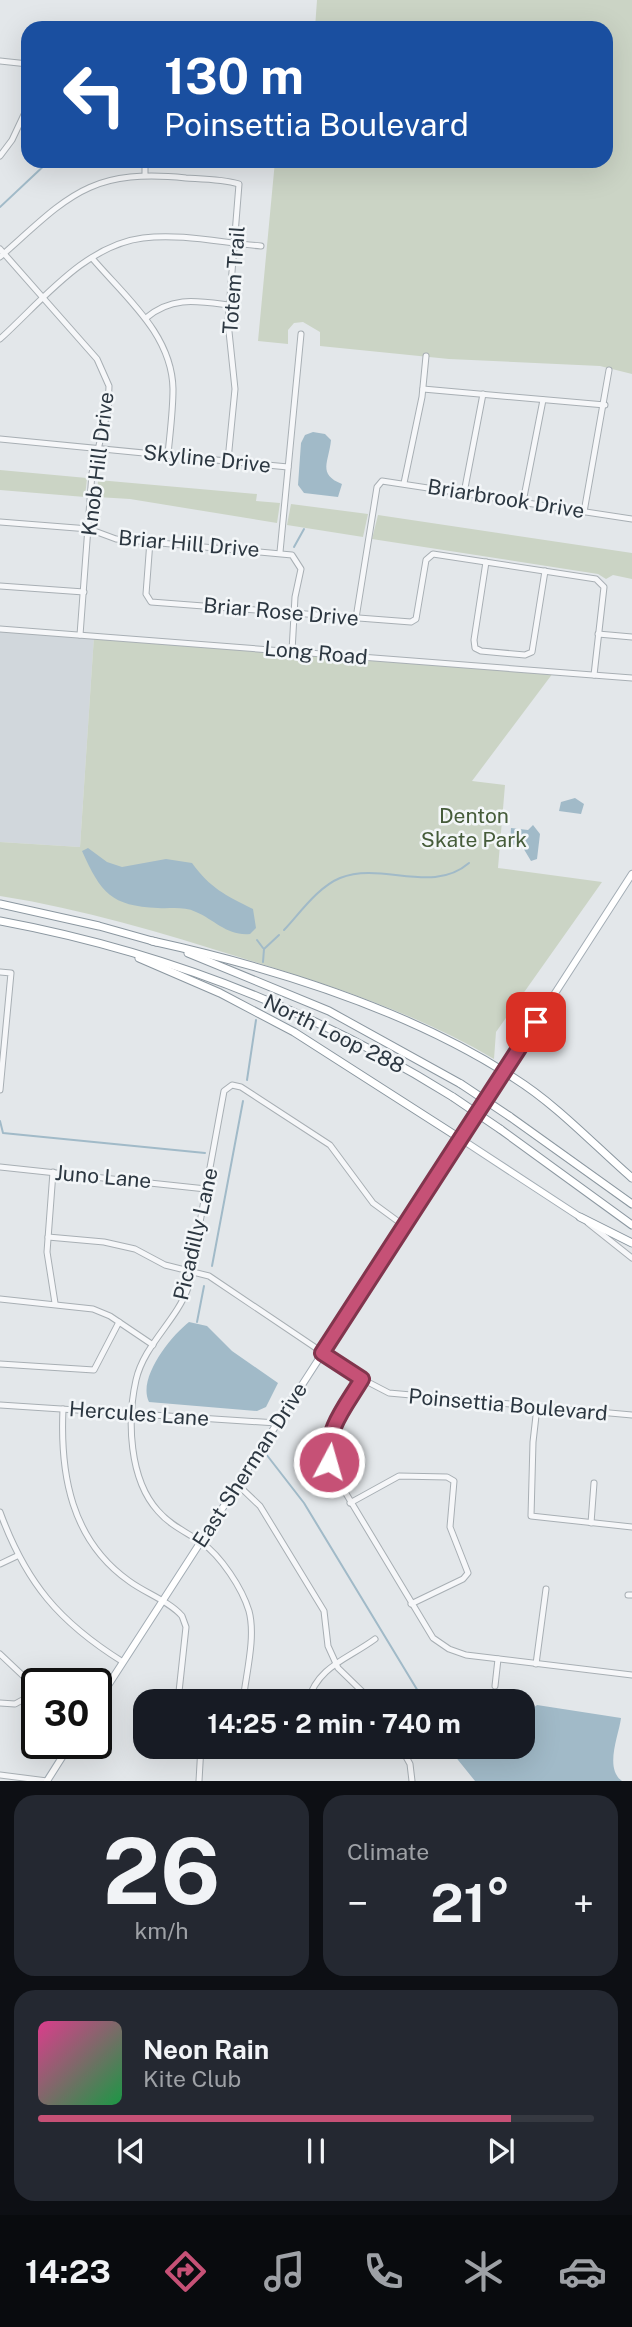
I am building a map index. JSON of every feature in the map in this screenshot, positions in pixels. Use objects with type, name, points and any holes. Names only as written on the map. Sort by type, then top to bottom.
[{"type":"highway","name":"North Loop 288","points":[[0,904],[152,941],[253,977],[329,1010],[461,1084],[632,1204]]},
{"type":"highway","name":"North Loop 288","points":[[0,921],[96,942],[188,970],[287,1009],[365,1046],[453,1097],[632,1224]]},
{"type":"highway","points":[[152,941],[205,953],[369,1005],[444,1038],[503,1071],[537,1095],[632,1178]]},
{"type":"highway","points":[[96,942],[192,980],[260,1013],[461,1139]]},
{"type":"highway","points":[[580,1217],[632,1243]]},
{"type":"main road","name":"East Sherman Drive","points":[[112,1679],[632,874]]},
{"type":"main road","points":[[461,1139],[580,1217]]},
{"type":"main road","points":[[47,1781],[61,1759]]},
{"type":"street","points":[[0,61],[21,63]]},
{"type":"street","points":[[0,156],[21,121]]},
{"type":"street","points":[[1,253],[69,197],[102,183],[145,175],[145,168]]},
{"type":"street","name":"Totem Trail","points":[[145,175],[239,184],[227,331],[235,389],[228,460]]},
{"type":"street","points":[[0,339],[92,258],[116,245],[142,238],[261,246]]},
{"type":"street","name":"Knob Hill Drive","points":[[1,253],[45,298],[97,359],[107,379],[108,410],[92,473],[80,635]]},
{"type":"street","points":[[92,258],[146,318],[167,354],[171,374],[168,454]]},
{"type":"street","points":[[146,318],[166,304],[179,301],[229,305]]},
{"type":"street","points":[[280,552],[301,334]]},
{"type":"street","points":[[404,483],[423,389],[426,356]]},
{"type":"street","points":[[584,512],[605,405],[609,370]]},
{"type":"street","points":[[423,389],[605,405]]},
{"type":"street","points":[[464,493],[483,394]]},
{"type":"street","points":[[523,502],[544,400]]},
{"type":"street","name":"Skyline Drive","points":[[0,439],[288,467]]},
{"type":"street","name":"Briarbrook Drive","points":[[356,618],[380,482],[404,483],[632,519]]},
{"type":"street","name":"Briar Hill Drive","points":[[0,522],[89,529],[112,538],[280,552],[294,556],[301,567],[295,614]]},
{"type":"street","name":"Briar Rose Drive","points":[[150,541],[147,598],[151,601],[356,618],[415,621],[429,556],[486,562]]},
{"type":"street","points":[[545,571],[531,653],[477,649],[474,640],[486,562],[545,571],[603,583],[594,676]]},
{"type":"street","points":[[0,586],[84,592]]},
{"type":"street","points":[[292,651],[295,614]]},
{"type":"street","name":"Long Road","points":[[0,629],[632,678]]},
{"type":"street","points":[[598,634],[632,637]]},
{"type":"street","points":[[0,972],[11,974],[3,1036],[0,1090]]},
{"type":"street","name":"Picadilly Lane","points":[[244,1689],[250,1632],[248,1609],[216,1555],[168,1521],[145,1493],[134,1462],[137,1377],[153,1345],[180,1307],[191,1270],[226,1088],[232,1085],[241,1087],[325,1141],[339,1154],[373,1203],[403,1225]]},
{"type":"street","name":"Juno Lane","points":[[0,1167],[206,1189]]},
{"type":"street","points":[[53,1172],[48,1260],[55,1303]]},
{"type":"street","points":[[580,1217],[632,1258]]},
{"type":"street","name":"Poinsettia Boulevard","points":[[48,1237],[104,1242],[135,1249],[171,1267],[191,1270],[215,1279],[322,1353],[387,1393],[632,1415]]},
{"type":"street","points":[[0,1299],[93,1309],[119,1322],[153,1345]]},
{"type":"street","points":[[0,1364],[94,1370],[119,1322]]},
{"type":"street","points":[[362,1379],[332,1427],[328,1446],[331,1472],[429,1634],[443,1646],[459,1653],[632,1675]]},
{"type":"street","name":"Hercules Lane","points":[[0,1405],[277,1423]]},
{"type":"street","points":[[537,1407],[531,1516],[632,1527]]},
{"type":"street","points":[[64,1409],[62,1454],[65,1481],[82,1527],[99,1552],[125,1579],[180,1612],[186,1627],[179,1689]]},
{"type":"street","points":[[350,1503],[399,1476],[447,1477],[454,1481],[451,1530],[468,1573],[411,1604]]},
{"type":"street","points":[[591,1523],[594,1483]]},
{"type":"street","points":[[237,1484],[260,1506],[324,1611],[328,1646],[342,1674],[359,1689]]},
{"type":"street","points":[[0,1512],[17,1556],[34,1584],[62,1617],[123,1661]]},
{"type":"street","points":[[0,1564],[17,1556]]},
{"type":"street","points":[[536,1664],[547,1589]]},
{"type":"street","points":[[313,1689],[318,1677],[375,1639]]},
{"type":"street","points":[[0,1654],[21,1674]]},
{"type":"street","points":[[495,1686],[498,1659]]},
{"type":"street","points":[[0,1703],[15,1704],[21,1700]]},
{"type":"street","points":[[198,1781],[200,1759]]},
{"type":"street","points":[[407,1759],[412,1781]]},
{"type":"street","points":[[0,1775],[47,1781]]},
{"type":"shaded area","points":[[0,629],[94,636],[80,847],[0,842]]},
{"type":"green space","points":[[317,0],[632,0],[632,374],[600,366],[449,359],[320,346],[320,332],[303,322],[294,323],[288,330],[288,344],[258,341],[274,168],[613,168],[613,21],[316,21]]},
{"type":"green space","points":[[0,470],[87,478],[85,497],[0,490]]},
{"type":"green space","points":[[98,480],[257,494],[256,501],[280,503],[277,523],[130,499],[97,497]]},
{"type":"green space","points":[[291,504],[368,514],[363,537],[287,525]]},
{"type":"green space","points":[[378,515],[632,553],[632,579],[613,575],[606,579],[598,574],[372,539]]},
{"type":"green space","name":"Denton Skate Park","points":[[94,636],[553,673],[472,781],[505,785],[498,868],[602,882],[496,1032],[494,1059],[434,1027],[307,979],[122,922],[0,896],[0,842],[80,847]]},
{"type":"water","points":[[313,432],[325,434],[331,440],[326,466],[329,476],[342,484],[338,497],[304,493],[298,485],[301,443],[305,435]]},
{"type":"water","points":[[575,798],[584,804],[581,814],[559,811],[561,802]]},
{"type":"water","points":[[533,825],[540,834],[537,859],[531,861],[522,846],[510,844],[511,828],[528,830]]},
{"type":"water","points":[[88,848],[107,862],[122,867],[166,859],[192,863],[205,879],[219,890],[253,909],[256,928],[250,934],[235,933],[191,910],[142,907],[118,900],[102,887],[95,877],[82,851]]},
{"type":"water","points":[[189,1322],[207,1326],[232,1351],[278,1383],[266,1407],[257,1411],[149,1402],[148,1381],[158,1358],[173,1337]]},
{"type":"water","points":[[535,1707],[621,1718],[613,1760],[617,1775],[622,1781],[475,1781],[457,1759],[535,1759]]},
{"type":"waterway","points":[[0,207],[42,168]]},
{"type":"waterway","points":[[294,547],[304,529]]},
{"type":"waterway","points":[[284,930],[317,894],[340,878],[373,873],[439,876],[455,872],[469,863]]},
{"type":"waterway","points":[[263,962],[264,949],[279,935]]},
{"type":"waterway","points":[[257,940],[263,948]]},
{"type":"waterway","points":[[247,1080],[256,1020]]},
{"type":"waterway","points":[[212,1266],[243,1101]]},
{"type":"waterway","points":[[0,1121],[3,1133],[205,1153]]},
{"type":"waterway","points":[[197,1322],[204,1286]]},
{"type":"waterway","points":[[266,1454],[304,1503],[417,1689]]},
{"type":"route","points":[[329,1462],[328,1446],[332,1427],[362,1379],[322,1353],[536,1022]]}]
